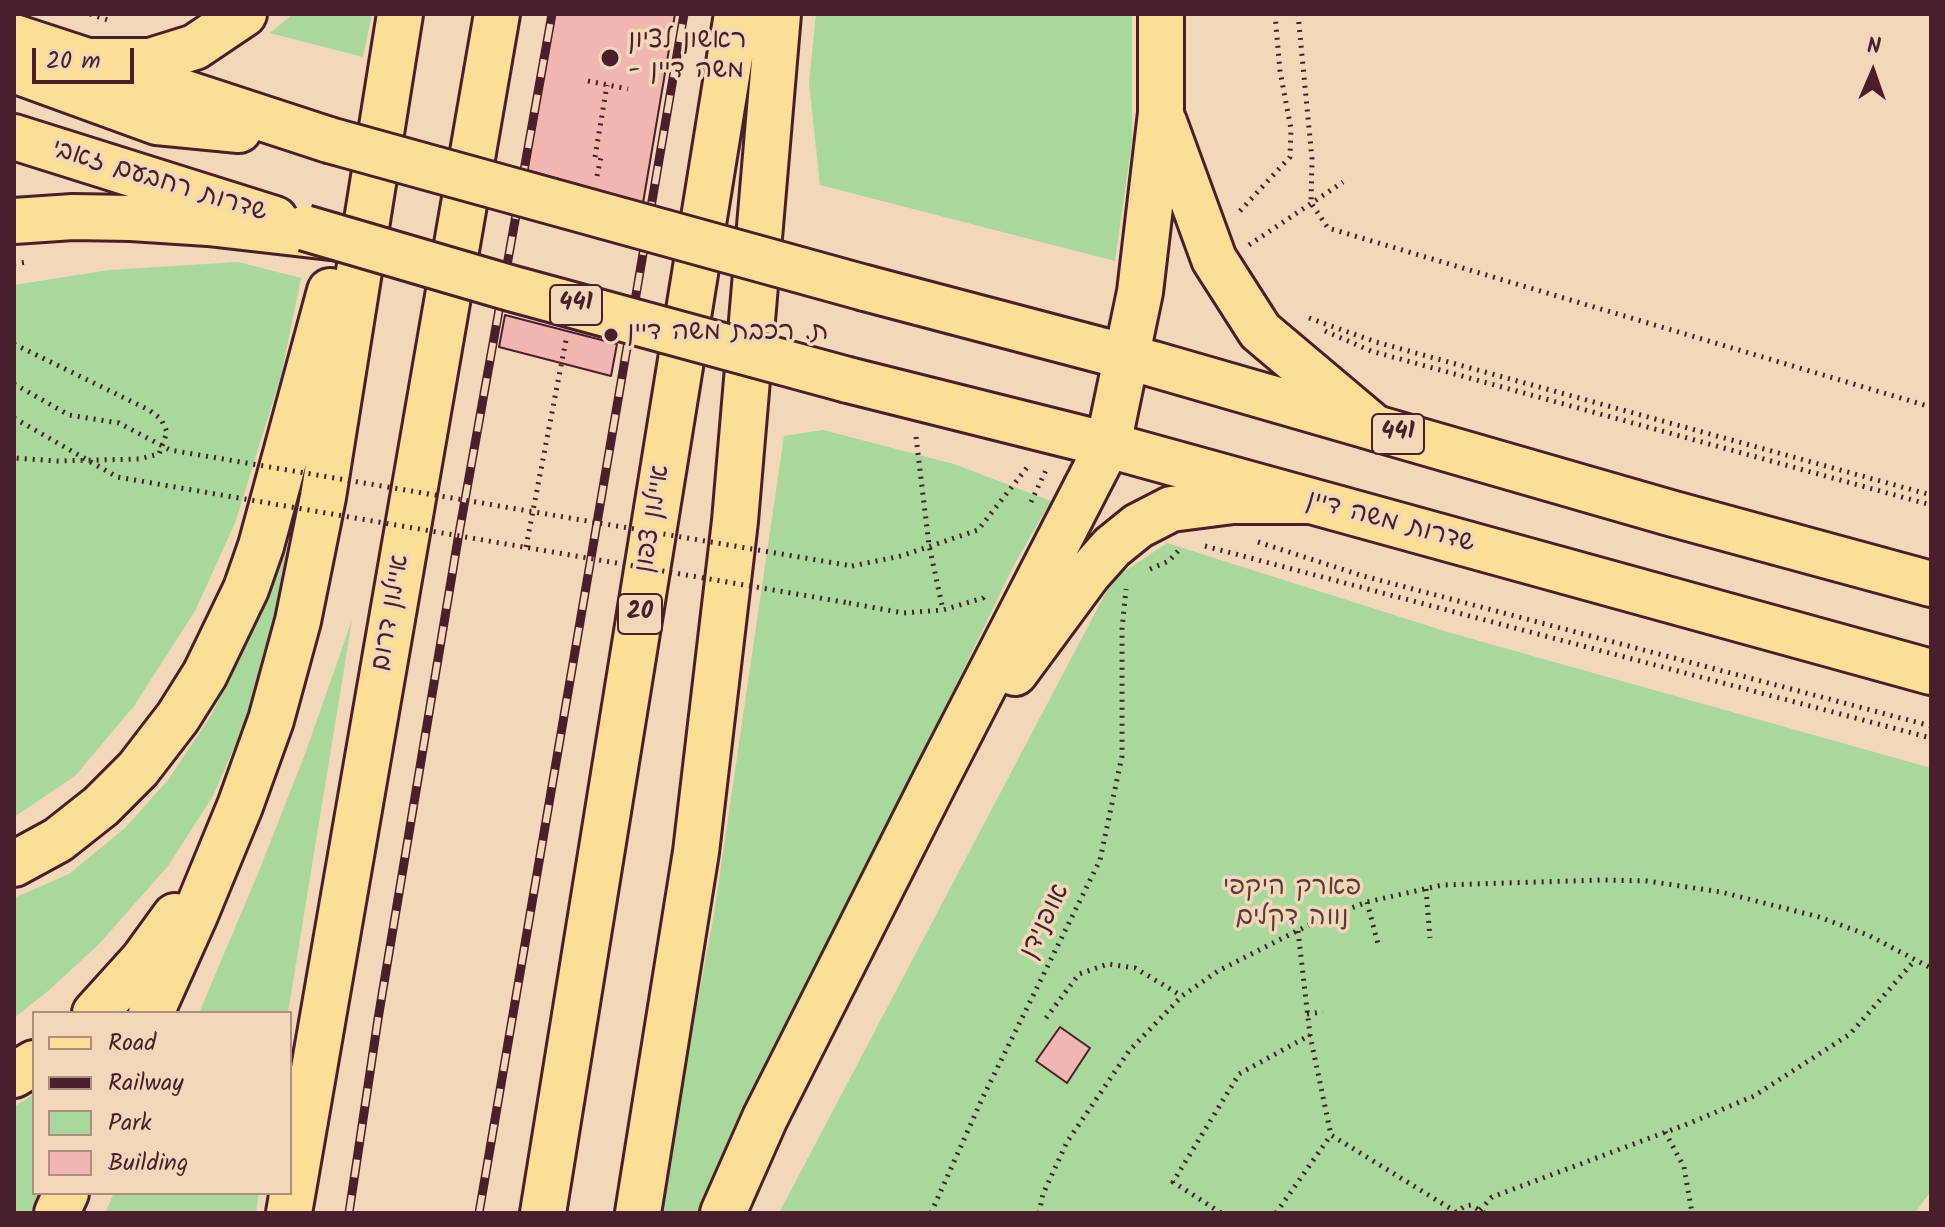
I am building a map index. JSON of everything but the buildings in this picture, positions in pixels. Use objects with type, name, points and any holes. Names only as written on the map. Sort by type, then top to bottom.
[{"type":"main road","points":[[83,61],[150,61],[195,47],[244,14]]},
{"type":"main road","name":"איילון דרום","points":[[289,1213],[497,14]]},
{"type":"main road","name":"איילון צפון","points":[[543,1213],[737,14]]},
{"type":"main road","points":[[638,1213],[696,852],[733,537],[778,14]]},
{"type":"main road","points":[[723,1213],[765,1118],[1108,445],[1140,292],[1161,113],[1161,14]]},
{"type":"main road","points":[[152,1011],[220,856],[271,720],[298,621],[323,497],[398,21]]},
{"type":"main road","points":[[14,864],[58,840],[101,806],[138,769],[178,717],[227,632],[246,589],[269,517],[398,21]]},
{"type":"main road","name":"441","points":[[16,45],[83,61],[329,140],[1128,357],[1670,513],[1931,584]]},
{"type":"main road","name":"441","points":[[16,45],[157,122],[329,140]]},
{"type":"main road","points":[[1161,113],[1214,259],[1260,331],[1375,428]]},
{"type":"main road","name":"שדרות רחבעם זאבי","points":[[14,137],[316,233]]},
{"type":"main road","points":[[14,221],[73,217],[131,218],[316,233]]},
{"type":"main road","name":"שדרות משה דיין","points":[[316,233],[848,380],[1108,445],[1931,672]]},
{"type":"main road","points":[[937,777],[1088,574],[1112,547],[1138,526],[1171,509],[1233,501],[1308,501]]},
{"type":"main road","points":[[97,1011],[143,960],[220,856]]},
{"type":"main road","points":[[14,1075],[32,1064]]},
{"type":"path","points":[[1241,223],[1240,210],[1290,157],[1291,129],[1280,71],[1275,14]]},
{"type":"path","points":[[1298,14],[1312,159],[1311,203],[1328,228],[1931,407]]},
{"type":"path","points":[[588,81],[628,89]]},
{"type":"path","points":[[598,171],[607,85]]},
{"type":"path","points":[[1242,236],[1243,250],[1343,182]]},
{"type":"path","points":[[1300,314],[1376,342],[1931,495]]},
{"type":"path","points":[[1308,325],[1371,351],[1931,505]]},
{"type":"path","points":[[526,547],[566,339]]},
{"type":"path","points":[[14,344],[149,410],[161,419],[167,432],[159,454],[139,459],[57,461],[14,458]]},
{"type":"path","points":[[14,384],[69,415],[119,423],[170,450],[852,566],[901,556],[978,530],[1031,462]]},
{"type":"path","points":[[14,418],[117,477],[903,613],[943,610],[983,598],[992,585]]},
{"type":"path","points":[[914,424],[929,545],[943,610]]},
{"type":"path","points":[[1029,506],[1047,467]]},
{"type":"path","points":[[1251,541],[1360,575],[1931,726]]},
{"type":"path","points":[[1196,543],[1931,738]]},
{"type":"path","name":"אופנידן","points":[[931,1213],[982,1099],[1100,860],[1122,756],[1122,629]]},
{"type":"path","points":[[1039,1213],[1043,1194],[1067,1142],[1129,1051],[1182,996],[1218,971],[1298,931],[1367,902],[1456,885],[1647,881],[1721,892],[1819,917],[1868,935],[1931,968]]},
{"type":"path","points":[[1426,889],[1430,938]]},
{"type":"path","points":[[1367,902],[1378,944]]},
{"type":"path","points":[[1298,931],[1310,1035],[1331,1135],[1456,1212],[1465,1206],[1482,1211],[1492,1197],[1754,1096],[1850,1034],[1915,960]]},
{"type":"path","points":[[1046,1018],[1079,974],[1108,964],[1135,968],[1182,996]]},
{"type":"path","points":[[1307,1014],[1323,1012]]},
{"type":"path","points":[[1221,1213],[1173,1182],[1239,1074],[1310,1035]]},
{"type":"path","points":[[1665,1132],[1684,1167],[1692,1213]]},
{"type":"path","points":[[1276,1213],[1331,1135]]},
{"type":"green space","points":[[293,14],[372,14],[363,57],[270,33]]},
{"type":"green space","points":[[816,14],[1132,14],[1132,141],[1115,261],[820,185],[809,83]]},
{"type":"green space","points":[[238,262],[301,278],[281,376],[235,523],[195,611],[134,706],[75,776],[14,817],[14,285],[109,270]]},
{"type":"green space","points":[[823,430],[954,464],[1051,501],[1014,565],[701,1213],[662,1213],[679,1101],[714,914],[784,436]]},
{"type":"green space","points":[[289,534],[273,623],[244,725],[213,796],[168,866],[100,943],[14,1018],[14,898],[69,874],[125,828],[168,780],[212,714],[253,628]]},
{"type":"green space","name":"פארק היקפי נווה דקלים","points":[[1167,543],[1451,633],[1931,768],[1931,1191],[1915,1213],[779,1213],[1113,579]]},
{"type":"green space","points":[[352,620],[288,1011],[200,1011],[259,871],[305,754]]},
{"type":"green space","points":[[32,1095],[32,1195],[45,1195],[37,1213],[14,1213],[14,1107]]},
{"type":"green space","points":[[113,1195],[259,1195],[256,1213],[105,1213]]},
{"type":"railway","points":[[349,1213],[458,539],[552,14]]},
{"type":"railway","points":[[479,1213],[684,14]]},
{"type":"place","name":"ראשון לציון - משה דיין","points":[[610,58]]},
{"type":"place","name":"ת. רכבת משה דיין","points":[[611,335]]}]
